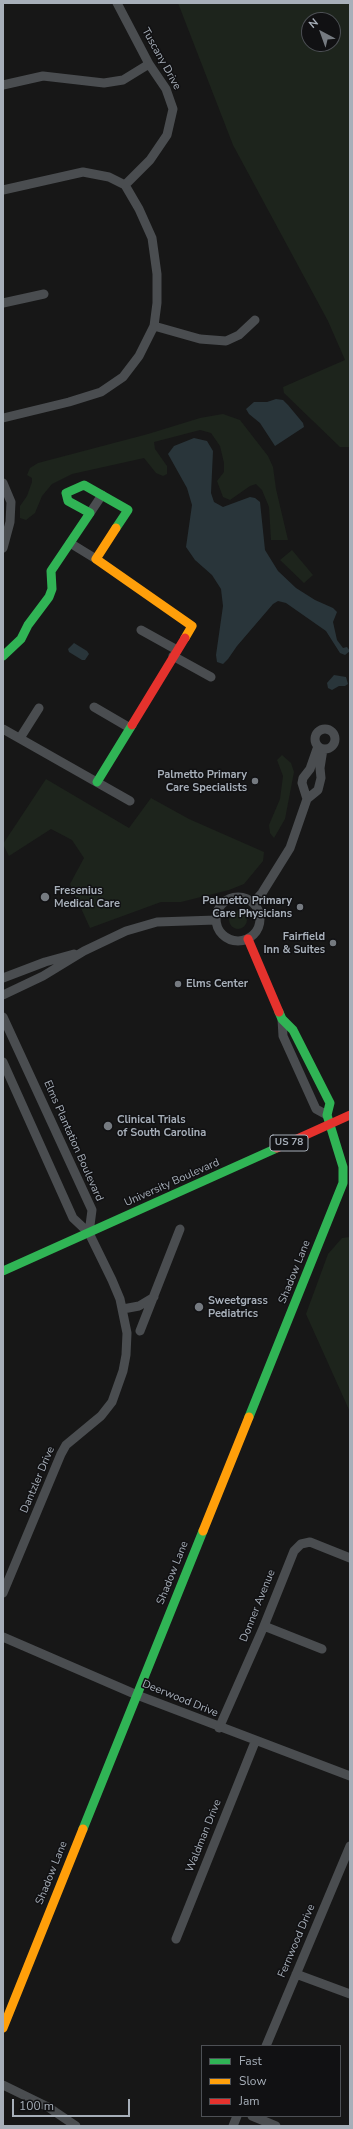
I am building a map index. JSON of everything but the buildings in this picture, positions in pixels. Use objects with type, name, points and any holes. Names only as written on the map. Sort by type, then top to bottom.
[{"type":"street","name":"Tuscany Drive","points":[[117,3],[149,64],[166,89],[173,109],[167,135],[150,160],[125,186]]},
{"type":"street","points":[[3,85],[44,76],[104,83],[123,80],[149,64]]},
{"type":"street","points":[[3,190],[83,172],[109,177],[125,186],[139,209],[152,238],[157,274],[157,303],[154,326],[139,356],[123,377],[101,392],[69,402],[3,418]]},
{"type":"street","points":[[3,303],[44,294]]},
{"type":"street","points":[[154,326],[200,339],[226,341],[239,335],[255,320]]},
{"type":"street","points":[[3,483],[11,502],[10,522],[3,548]]},
{"type":"street","points":[[90,513],[68,501],[66,493],[84,485],[128,510],[96,559]]},
{"type":"street","points":[[3,656],[21,639],[28,625],[49,597],[52,590],[51,571],[102,495]]},
{"type":"street","points":[[70,543],[96,559],[192,626],[97,782]]},
{"type":"street","points":[[140,630],[211,677]]},
{"type":"street","points":[[94,707],[130,728]]},
{"type":"street","points":[[20,738],[39,708]]},
{"type":"street","points":[[3,729],[130,801]]},
{"type":"street","points":[[253,903],[262,893],[290,848],[307,799],[318,790],[322,778],[320,768],[320,747],[310,769],[303,778],[302,784],[307,799]]},
{"type":"street","points":[[241,898],[253,903],[260,915],[258,929],[248,939],[242,941],[228,939],[218,929],[216,920],[218,909],[228,900],[241,898]]},
{"type":"street","points":[[3,995],[43,976],[84,951],[126,931],[157,922],[216,920]]},
{"type":"street","name":"Shadow Lane","points":[[3,2028],[343,1182],[343,1167],[328,1120],[330,1103],[293,1030],[282,1019],[248,939]]},
{"type":"street","points":[[3,978],[45,962],[84,951]]},
{"type":"street","name":"Elms Plantation Boulevard","points":[[3,1017],[92,1210],[89,1233]]},
{"type":"street","points":[[282,1019],[283,1036],[316,1110],[328,1120]]},
{"type":"street","points":[[3,1062],[73,1218],[89,1233]]},
{"type":"street","name":"University Boulevard","points":[[3,1271],[89,1233],[328,1120],[350,1115]]},
{"type":"street","points":[[140,1331],[180,1230]]},
{"type":"street","name":"Dantzler Drive","points":[[3,1593],[66,1444],[101,1416],[112,1402],[123,1371],[126,1355],[127,1333],[123,1309],[112,1280],[89,1233]]},
{"type":"street","points":[[123,1309],[139,1306],[155,1296]]},
{"type":"street","name":"Donner Avenue","points":[[219,1728],[264,1626],[290,1559],[301,1544],[310,1542],[350,1558]]},
{"type":"street","points":[[264,1626],[322,1649]]},
{"type":"street","name":"Deerwood Drive","points":[[3,1637],[137,1695],[219,1728],[350,1776]]},
{"type":"street","name":"Waldman Drive","points":[[176,1939],[255,1742]]},
{"type":"street","name":"Fernwood Drive","points":[[266,2045],[350,1846]]},
{"type":"street","points":[[296,1974],[350,1994]]},
{"type":"street","points":[[3,2085],[48,2107],[76,2126]]},
{"type":"street","points":[[254,2117],[276,2126]]},
{"type":"shaded area","points":[[178,3],[350,3],[350,447],[340,447],[284,393],[283,387],[345,360],[328,321],[233,145]]},
{"type":"shaded area","points":[[276,399],[283,400],[288,405],[303,423],[304,427],[275,446],[260,423],[249,414],[246,409],[254,402],[267,402]]},
{"type":"shaded area","points":[[223,414],[240,420],[268,456],[273,467],[276,489],[288,540],[271,540],[269,507],[262,490],[256,484],[250,486],[230,500],[223,497],[217,481],[224,472],[224,463],[220,446],[211,433],[200,430],[154,442],[155,449],[167,466],[167,474],[163,476],[156,473],[144,458],[72,474],[52,484],[42,496],[35,513],[26,520],[20,518],[20,506],[27,496],[32,482],[32,478],[27,475],[30,468],[38,463],[148,434],[200,418]]},
{"type":"shaded area","points":[[194,438],[207,441],[213,451],[211,493],[214,502],[223,507],[250,497],[255,498],[260,502],[265,550],[278,571],[296,588],[315,600],[333,608],[337,612],[333,622],[337,640],[343,648],[347,647],[350,651],[345,655],[340,653],[326,631],[286,603],[278,601],[273,604],[223,664],[217,662],[216,655],[223,606],[221,589],[212,575],[195,560],[186,547],[192,505],[187,488],[168,454],[174,446]]},
{"type":"shaded area","points":[[292,550],[313,575],[304,583],[280,560]]},
{"type":"shaded area","points":[[74,643],[87,651],[89,654],[85,660],[82,660],[69,652],[68,649]]},
{"type":"shaded area","points":[[334,675],[346,677],[348,684],[345,686],[339,686],[332,690],[328,688],[327,683]]},
{"type":"shaded area","points":[[282,755],[291,763],[294,772],[285,819],[274,838],[270,833],[269,825],[280,799],[283,776],[277,760]]},
{"type":"shaded area","points":[[46,779],[129,828],[151,798],[189,819],[264,852],[263,861],[244,884],[229,890],[181,902],[161,902],[90,928],[70,884],[84,858],[72,840],[51,829],[9,856],[3,844]]},
{"type":"shaded area","points":[[234,911],[242,911],[247,916],[245,927],[242,929],[234,929],[229,924],[229,916]]},
{"type":"shaded area","points":[[350,1237],[350,1412],[306,1314],[328,1254],[342,1238]]},
{"type":"traffic: fast","points":[[3,656],[21,639],[28,625],[49,597],[52,589],[51,571],[90,513],[68,501],[66,493],[84,485],[128,510],[116,528]]},
{"type":"traffic: fast","points":[[97,782],[132,725]]},
{"type":"traffic: fast","points":[[249,1417],[343,1183],[343,1167],[327,1115],[330,1103],[293,1030],[282,1019],[279,1012]]},
{"type":"traffic: fast","points":[[3,1271],[277,1148]]},
{"type":"traffic: fast","points":[[83,1829],[203,1531]]},
{"type":"traffic: slow","points":[[116,528],[96,559],[192,626],[185,638]]},
{"type":"traffic: slow","points":[[203,1531],[249,1417]]},
{"type":"traffic: slow","points":[[3,2028],[83,1829]]},
{"type":"traffic: jam","points":[[132,725],[185,638]]},
{"type":"traffic: jam","points":[[248,939],[279,1012]]},
{"type":"traffic: jam","points":[[277,1148],[350,1115]]},
{"type":"place","name":"Palmetto Primary Care Specialists","points":[[255,781]]},
{"type":"place","name":"Fresenius Medical Care","points":[[45,897]]},
{"type":"place","name":"Palmetto Primary Care Physicians","points":[[300,907]]},
{"type":"place","name":"Fairfield Inn & Suites","points":[[333,943]]},
{"type":"place","name":"Elms Center","points":[[178,984]]},
{"type":"place","name":"Clinical Trials of South Carolina","points":[[108,1126]]},
{"type":"place","name":"Sweetgrass Pediatrics","points":[[199,1307]]}]
